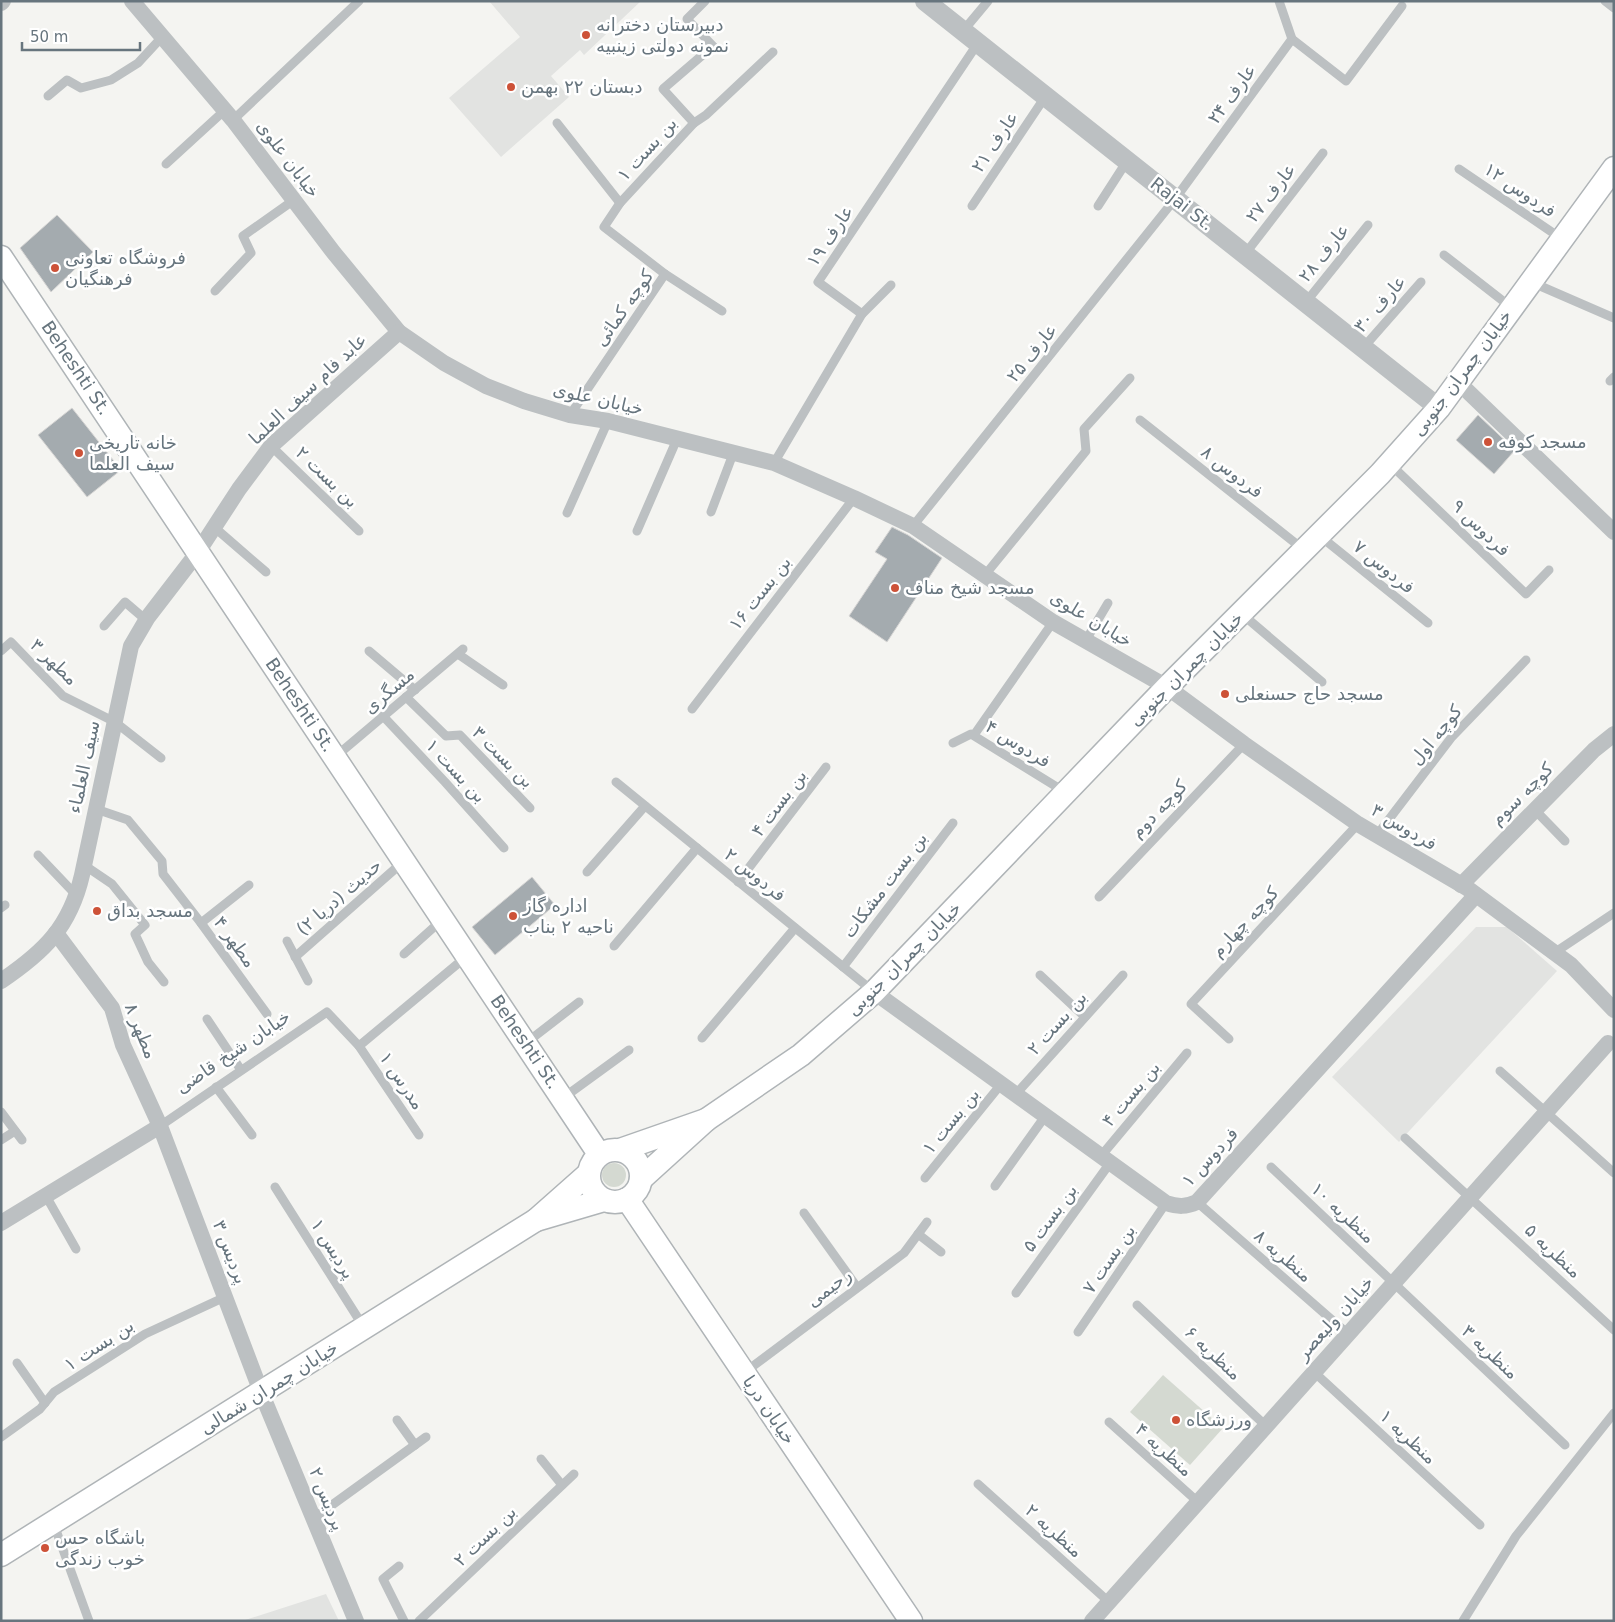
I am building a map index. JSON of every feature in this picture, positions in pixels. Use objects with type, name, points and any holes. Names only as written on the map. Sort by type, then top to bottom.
[{"type":"main road","name":"خیابان چمران جنوبی","points":[[641,1179],[706,1120],[801,1055],[874,992],[1167,687],[1390,464],[1439,408],[1614,168]]},
{"type":"main road","name":"Beheshti St.","points":[[1,257],[562,1099],[610,1152]]},
{"type":"main road","name":"خیابان چمران جنوبی","points":[[610,1152],[706,1120]]},
{"type":"main road","points":[[610,1152],[634,1157],[641,1171],[639,1187],[634,1194],[620,1202],[604,1200],[592,1189],[588,1174],[590,1166],[610,1152]]},
{"type":"main road","name":"خیابان چمران شمالی","points":[[1,1555],[536,1220],[588,1174]]},
{"type":"main road","name":"خیابان دریا","points":[[627,1199],[911,1621]]},
{"type":"main road","name":"خیابان چمران شمالی","points":[[536,1220],[604,1200]]},
{"type":"street","name":"خیابان علوی","points":[[132,1],[229,115],[334,253],[399,332],[444,364],[486,386],[524,402],[570,415],[608,421],[774,463],[854,498],[913,526],[1053,622],[1167,687]]},
{"type":"street","name":"Rajai St.","points":[[925,1],[1439,408]]},
{"type":"street","name":"عابد فام سیف العلما","points":[[198,552],[239,489],[271,446],[399,332]]},
{"type":"street","points":[[1458,382],[1614,532]]},
{"type":"street","name":"سیف العلماء","points":[[4,975],[29,962],[56,933],[68,914],[76,895],[84,865],[131,646],[146,620],[198,552]]},
{"type":"street","name":"فردوس ۳","points":[[1167,687],[1358,824],[1476,895],[1570,965],[1614,1010]]},
{"type":"street","name":"کوچه سوم","points":[[1461,885],[1594,750],[1614,734]]},
{"type":"street","name":"فردوس ۱","points":[[1166,1203],[1176,1206],[1188,1206],[1197,1202],[1476,895]]},
{"type":"street","name":"مطهر ۸","points":[[56,933],[112,1008],[123,1045],[160,1126]]},
{"type":"street","points":[[874,992],[1166,1203]]},
{"type":"street","name":"خیابان ولیعصر","points":[[1092,1621],[1608,1043]]},
{"type":"street","name":"خیابان شیخ قاضی","points":[[1,1223],[160,1126]]},
{"type":"street","name":"پردیس ۳","points":[[160,1126],[262,1392]]},
{"type":"street","name":"پردیس ۲","points":[[262,1392],[356,1621]]},
{"type":"lane","points":[[166,164],[229,115],[359,1]]},
{"type":"lane","name":"بن بست ۱","points":[[665,274],[604,227],[620,203],[694,123],[663,88],[713,46],[687,19],[705,1]]},
{"type":"lane","points":[[970,37],[988,1]]},
{"type":"lane","points":[[1279,1],[1292,40],[1346,81],[1402,6]]},
{"type":"lane","points":[[1605,1],[1614,8]]},
{"type":"lane","points":[[48,96],[67,80],[81,88],[111,80],[138,63],[162,37]]},
{"type":"lane","name":"عارف ۱۹","points":[[862,314],[818,282],[970,37]]},
{"type":"lane","name":"عارف ۲۴","points":[[1175,199],[1292,40]]},
{"type":"lane","points":[[694,123],[706,115],[773,52]]},
{"type":"lane","name":"عارف ۲۱","points":[[972,206],[1046,96]]},
{"type":"lane","points":[[556,123],[620,203]]},
{"type":"lane","name":"عارف ۲۷","points":[[1245,254],[1323,153]]},
{"type":"lane","points":[[1098,206],[1127,161]]},
{"type":"lane","name":"فردوس ۱۲","points":[[1459,169],[1562,239]]},
{"type":"lane","name":"عارف ۲۵","points":[[913,526],[1175,199]]},
{"type":"lane","points":[[215,291],[251,253],[243,236],[294,200]]},
{"type":"lane","name":"عارف ۲۸","points":[[1306,302],[1368,225]]},
{"type":"lane","points":[[1444,255],[1512,308]]},
{"type":"lane","name":"کوچه کمائی","points":[[570,415],[665,274],[722,311]]},
{"type":"lane","name":"عارف ۳۰","points":[[1364,348],[1421,282]]},
{"type":"lane","points":[[1530,282],[1614,318]]},
{"type":"lane","points":[[774,463],[862,314],[891,285]]},
{"type":"lane","points":[[985,575],[1086,451],[1084,429],[1130,378]]},
{"type":"lane","name":"فردوس ۸","points":[[1140,420],[1312,543]]},
{"type":"lane","points":[[567,513],[608,421]]},
{"type":"lane","points":[[637,531],[677,439]]},
{"type":"lane","name":"بن بست ۲","points":[[271,446],[359,531]]},
{"type":"lane","points":[[711,512],[733,454]]},
{"type":"lane","name":"فردوس ۹","points":[[1390,464],[1526,594],[1549,570]]},
{"type":"lane","name":"بن بست ۱۶","points":[[692,708],[854,498]]},
{"type":"lane","points":[[214,527],[266,572]]},
{"type":"lane","name":"فردوس ۷","points":[[1312,543],[1428,623]]},
{"type":"lane","points":[[104,626],[125,602],[146,620]]},
{"type":"lane","points":[[1086,640],[1108,604]]},
{"type":"lane","points":[[1241,614],[1322,682]]},
{"type":"lane","points":[[974,735],[1053,622]]},
{"type":"lane","name":"مطهر ۳","points":[[1,651],[11,642],[63,696],[115,722]]},
{"type":"lane","points":[[369,651],[415,690]]},
{"type":"lane","name":"مسگری","points":[[335,757],[460,651],[503,685]]},
{"type":"lane","name":"کوچه اول","points":[[1377,834],[1451,738],[1526,660]]},
{"type":"lane","name":"بن بست ۳","points":[[406,697],[446,736],[460,735],[530,808]]},
{"type":"lane","name":"بن بست ۱","points":[[383,716],[504,848]]},
{"type":"lane","points":[[115,722],[161,758]]},
{"type":"lane","name":"فردوس ۴","points":[[952,743],[971,734],[974,735],[1066,792]]},
{"type":"lane","name":"کوچه دوم","points":[[1099,897],[1244,744]]},
{"type":"lane","name":"بن بست ۴","points":[[738,882],[826,767]]},
{"type":"lane","name":"فردوس ۲","points":[[616,782],[874,992]]},
{"type":"lane","points":[[587,872],[645,806]]},
{"type":"lane","name":"مطهر ۴","points":[[96,809],[128,820],[162,861],[163,874],[267,1014]]},
{"type":"lane","points":[[1535,810],[1565,841]]},
{"type":"lane","name":"بن بست مشکات","points":[[843,967],[953,823]]},
{"type":"lane","name":"کوچه چهارم","points":[[1229,1039],[1191,1004],[1358,824]]},
{"type":"lane","points":[[614,946],[697,848]]},
{"type":"lane","points":[[38,855],[76,895]]},
{"type":"lane","name":"حدیث (دریا ۲)","points":[[295,957],[404,861]]},
{"type":"lane","points":[[84,865],[112,884],[146,925],[135,934],[148,962],[164,982]]},
{"type":"lane","points":[[201,923],[249,885]]},
{"type":"lane","points":[[1554,953],[1614,913]]},
{"type":"lane","points":[[404,954],[443,919]]},
{"type":"lane","points":[[702,1038],[795,928]]},
{"type":"lane","points":[[286,941],[308,981]]},
{"type":"lane","points":[[359,1046],[467,956]]},
{"type":"lane","points":[[1040,975],[1085,1017]]},
{"type":"lane","name":"بن بست ۲","points":[[1016,1094],[1123,975]]},
{"type":"lane","points":[[526,1044],[579,1002]]},
{"type":"lane","name":"خیابان شیخ قاضی","points":[[160,1126],[327,1012],[359,1046]]},
{"type":"lane","points":[[207,1019],[241,1070]]},
{"type":"lane","name":"مدرس ۱","points":[[359,1046],[419,1135]]},
{"type":"lane","points":[[562,1099],[629,1050]]},
{"type":"lane","name":"بن بست ۴","points":[[1106,1159],[1187,1053]]},
{"type":"lane","points":[[1500,1071],[1614,1173]]},
{"type":"lane","name":"بن بست ۱","points":[[925,1178],[1002,1083]]},
{"type":"lane","points":[[216,1087],[252,1135]]},
{"type":"lane","points":[[1,1112],[22,1140]]},
{"type":"lane","points":[[995,1186],[1046,1116]]},
{"type":"lane","points":[[1,1140],[15,1131]]},
{"type":"lane","name":"منظریه ۵","points":[[1405,1138],[1614,1330]]},
{"type":"lane","name":"بن بست ۵","points":[[1016,1293],[1106,1159]]},
{"type":"lane","name":"منظریه ۱۰","points":[[1271,1167],[1394,1283]]},
{"type":"lane","name":"پردیس ۱","points":[[275,1187],[364,1328]]},
{"type":"lane","points":[[46,1196],[76,1249]]},
{"type":"lane","name":"منظریه ۸","points":[[1197,1202],[1348,1334]]},
{"type":"lane","name":"بن بست ۷","points":[[1078,1332],[1166,1203]]},
{"type":"lane","points":[[804,1213],[857,1287]]},
{"type":"lane","name":"رحیمی","points":[[744,1373],[904,1253],[927,1222]]},
{"type":"lane","points":[[918,1234],[941,1252]]},
{"type":"lane","name":"منظریه ۳","points":[[1394,1283],[1565,1444]]},
{"type":"lane","name":"بن بست ۱","points":[[1,1437],[40,1409],[54,1392],[145,1334],[225,1297]]},
{"type":"lane","name":"منظریه ۶","points":[[1137,1305],[1266,1426]]},
{"type":"lane","points":[[17,1363],[45,1403]]},
{"type":"lane","name":"منظریه ۱","points":[[1314,1372],[1480,1525]]},
{"type":"lane","points":[[1463,1621],[1516,1536],[1614,1413]]},
{"type":"lane","points":[[397,1420],[415,1445]]},
{"type":"lane","name":"منظریه ۴","points":[[1109,1422],[1198,1502]]},
{"type":"lane","points":[[314,1518],[426,1437]]},
{"type":"lane","points":[[541,1459],[562,1485]]},
{"type":"lane","name":"بن بست ۲","points":[[419,1621],[574,1474]]},
{"type":"lane","name":"منظریه ۲","points":[[978,1484],[1109,1602]]},
{"type":"lane","points":[[53,1522],[90,1621]]},
{"type":"lane","points":[[399,1566],[383,1579],[404,1621]]},
{"type":"shaded area","name":"دبستان ۲۲ بهمن","points":[[489,1],[641,1],[584,55],[580,50],[551,76],[569,97],[501,157],[449,98],[520,37]]},
{"type":"shaded area","points":[[1476,927],[1507,927],[1557,971],[1399,1142],[1332,1077]]},
{"type":"shaded area","points":[[614,1163],[623,1166],[626,1175],[623,1184],[614,1187],[605,1184],[602,1175],[605,1166]]},
{"type":"shaded area","name":"ورزشگاه","points":[[1163,1375],[1223,1428],[1190,1465],[1130,1412]]},
{"type":"shaded area","points":[[326,1594],[339,1621],[242,1621]]},
{"type":"building","name":"فروشگاه تعاونی فرهنگیان","points":[[57,215],[93,252],[51,292],[20,248]]},
{"type":"building","name":"خانه تاریخی سیف العلما","points":[[72,408],[121,470],[87,497],[38,435]]},
{"type":"building","name":"مسجد کوفه","points":[[1478,415],[1515,450],[1494,474],[1456,440]]},
{"type":"building","name":"مسجد شیخ مناف","points":[[892,527],[908,535],[942,558],[887,642],[849,616],[887,559],[875,552]]},
{"type":"building","name":"اداره گاز ناحیه ۲ بناب","points":[[532,877],[555,905],[495,955],[472,927]]},
{"type":"place","name":"دبیرستان دخترانه نمونه دولتی زینبیه","points":[[586,35]]},
{"type":"place","name":"دبستان ۲۲ بهمن","points":[[511,87]]},
{"type":"place","name":"فروشگاه تعاونی فرهنگیان","points":[[55,268]]},
{"type":"place","name":"مسجد کوفه","points":[[1488,442]]},
{"type":"place","name":"خانه تاریخی سیف العلما","points":[[79,453]]},
{"type":"place","name":"مسجد شیخ مناف","points":[[895,588]]},
{"type":"place","name":"مسجد حاج حسنعلی","points":[[1225,694]]},
{"type":"place","name":"مسجد بداق","points":[[97,911]]},
{"type":"place","name":"اداره گاز ناحیه ۲ بناب","points":[[513,916]]},
{"type":"place","name":"ورزشگاه","points":[[1176,1420]]},
{"type":"place","name":"باشگاه حس خوب زندگی","points":[[45,1548]]}]
